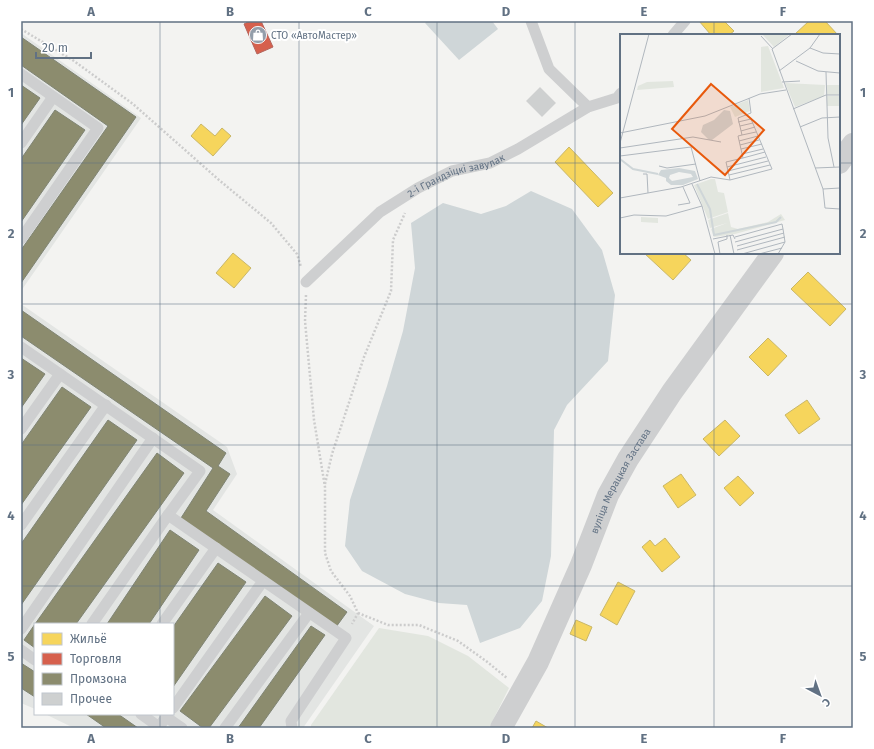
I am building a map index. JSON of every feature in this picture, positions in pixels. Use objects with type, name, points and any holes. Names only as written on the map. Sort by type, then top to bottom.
[{"type":"street","points":[[840,162],[853,144]]},
{"type":"street","name":"вуліца Мерацкая Застава","points":[[501,728],[538,662],[582,565],[608,495],[624,465],[672,392],[773,254]]},
{"type":"lane","points":[[532,21],[549,69],[588,107]]},
{"type":"lane","points":[[675,34],[685,21]]},
{"type":"lane","points":[[21,74],[98,128],[21,239]]},
{"type":"lane","name":"2-і Грандзіцкі завулак","points":[[306,282],[380,212],[418,188],[452,171],[490,163],[518,149],[588,107],[617,98],[620,94]]},
{"type":"lane","points":[[21,143],[53,97]]},
{"type":"lane","points":[[21,347],[200,471],[93,623]]},
{"type":"lane","points":[[21,429],[60,374]]},
{"type":"lane","points":[[21,525],[106,405]]},
{"type":"lane","points":[[21,629],[153,438]]},
{"type":"lane","points":[[168,515],[346,638],[291,721],[292,728]]},
{"type":"lane","points":[[163,623],[216,548]]},
{"type":"lane","points":[[174,707],[263,581]]},
{"type":"lane","points":[[225,728],[310,613]]},
{"type":"lane","points":[[21,650],[34,659]]},
{"type":"lane","points":[[142,715],[159,727],[167,716],[182,728]]},
{"type":"path","points":[[21,29],[74,61],[134,104],[219,180],[271,223],[297,254],[306,282],[305,321],[314,420],[324,488],[325,553],[332,572],[350,596],[358,613],[388,625],[419,625],[458,641],[486,661],[522,691]]},
{"type":"path","points":[[324,488],[332,454],[364,357],[391,292],[393,240],[418,188]]},
{"type":"path","points":[[346,638],[358,613]]},
{"type":"shaded area","points":[[427,21],[492,21],[498,29],[459,60],[425,23]]},
{"type":"shaded area","points":[[21,33],[141,118],[21,291]]},
{"type":"shaded area","points":[[531,191],[572,209],[602,250],[615,295],[608,361],[567,405],[554,430],[551,556],[542,601],[520,628],[480,643],[467,605],[439,603],[405,594],[362,571],[345,546],[350,500],[403,331],[415,268],[411,223],[443,203],[481,214],[506,206]]},
{"type":"shaded area","points":[[21,304],[227,447],[237,474],[213,510],[374,626],[303,728],[74,728],[47,715],[174,715],[174,623],[34,623],[34,709],[21,703]]},
{"type":"shaded area","points":[[379,628],[428,636],[468,656],[509,688],[489,728],[311,728],[311,725]]},
{"type":"building: Жильё","points":[[699,21],[724,21],[734,31],[730,34],[710,34]]},
{"type":"building: Жильё","points":[[809,21],[825,21],[837,34],[795,34]]},
{"type":"building: Жильё","points":[[201,124],[215,136],[222,128],[231,136],[213,156],[191,136]]},
{"type":"building: Жильё","points":[[569,147],[613,193],[598,207],[555,162]]},
{"type":"building: Жильё","points":[[233,253],[251,268],[234,288],[216,273]]},
{"type":"building: Жильё","points":[[645,254],[684,254],[691,260],[673,280]]},
{"type":"building: Жильё","points":[[808,272],[846,309],[830,326],[791,289]]},
{"type":"building: Жильё","points":[[768,338],[787,356],[768,376],[749,357]]},
{"type":"building: Жильё","points":[[807,400],[820,419],[799,434],[785,415]]},
{"type":"building: Жильё","points":[[725,420],[740,436],[719,456],[703,439]]},
{"type":"building: Жильё","points":[[681,474],[696,495],[678,508],[663,486]]},
{"type":"building: Жильё","points":[[738,476],[754,493],[740,506],[724,488]]},
{"type":"building: Жильё","points":[[665,538],[680,557],[662,572],[642,547],[650,540],[655,546]]},
{"type":"building: Жильё","points":[[618,582],[635,591],[617,625],[600,615]]},
{"type":"building: Жильё","points":[[576,620],[592,627],[586,641],[570,634]]},
{"type":"building: Жильё","points":[[536,721],[548,728],[532,728]]},
{"type":"building: Торговля","name":"СТО «АвтоМастер»","points":[[250,21],[261,21],[273,47],[257,54],[244,24]]},
{"type":"building: Промзона","points":[[21,37],[136,117],[21,283],[21,250],[108,126],[21,65]]},
{"type":"building: Промзона","points":[[21,85],[40,98],[21,125]]},
{"type":"building: Промзона","points":[[55,110],[85,130],[21,222],[21,159]]},
{"type":"building: Промзона","points":[[21,310],[226,453],[218,466],[230,474],[206,511],[347,612],[336,627],[181,518],[213,468],[21,336]]},
{"type":"building: Промзона","points":[[21,358],[45,374],[21,408]]},
{"type":"building: Промзона","points":[[62,387],[91,407],[21,505],[21,445]]},
{"type":"building: Промзона","points":[[108,420],[137,440],[21,605],[21,544]]},
{"type":"building: Промзона","points":[[157,453],[184,473],[77,623],[36,623]]},
{"type":"building: Промзона","points":[[170,530],[199,550],[150,623],[108,623]]},
{"type":"building: Промзона","points":[[218,563],[246,582],[174,686],[174,626]]},
{"type":"building: Промзона","points":[[265,596],[292,616],[209,728],[203,728],[180,711]]},
{"type":"building: Промзона","points":[[34,625],[34,647],[24,640]]},
{"type":"building: Промзона","points":[[311,626],[325,635],[259,728],[238,728]]},
{"type":"building: Промзона","points":[[21,663],[34,671],[34,696],[21,688]]},
{"type":"building: Промзона","points":[[87,715],[119,715],[138,728],[106,728]]},
{"type":"building: Прочее","points":[[540,87],[556,103],[542,117],[526,101]]},
{"type":"place","name":"СТО «АвтоМастер»","points":[[258,35]]}]
